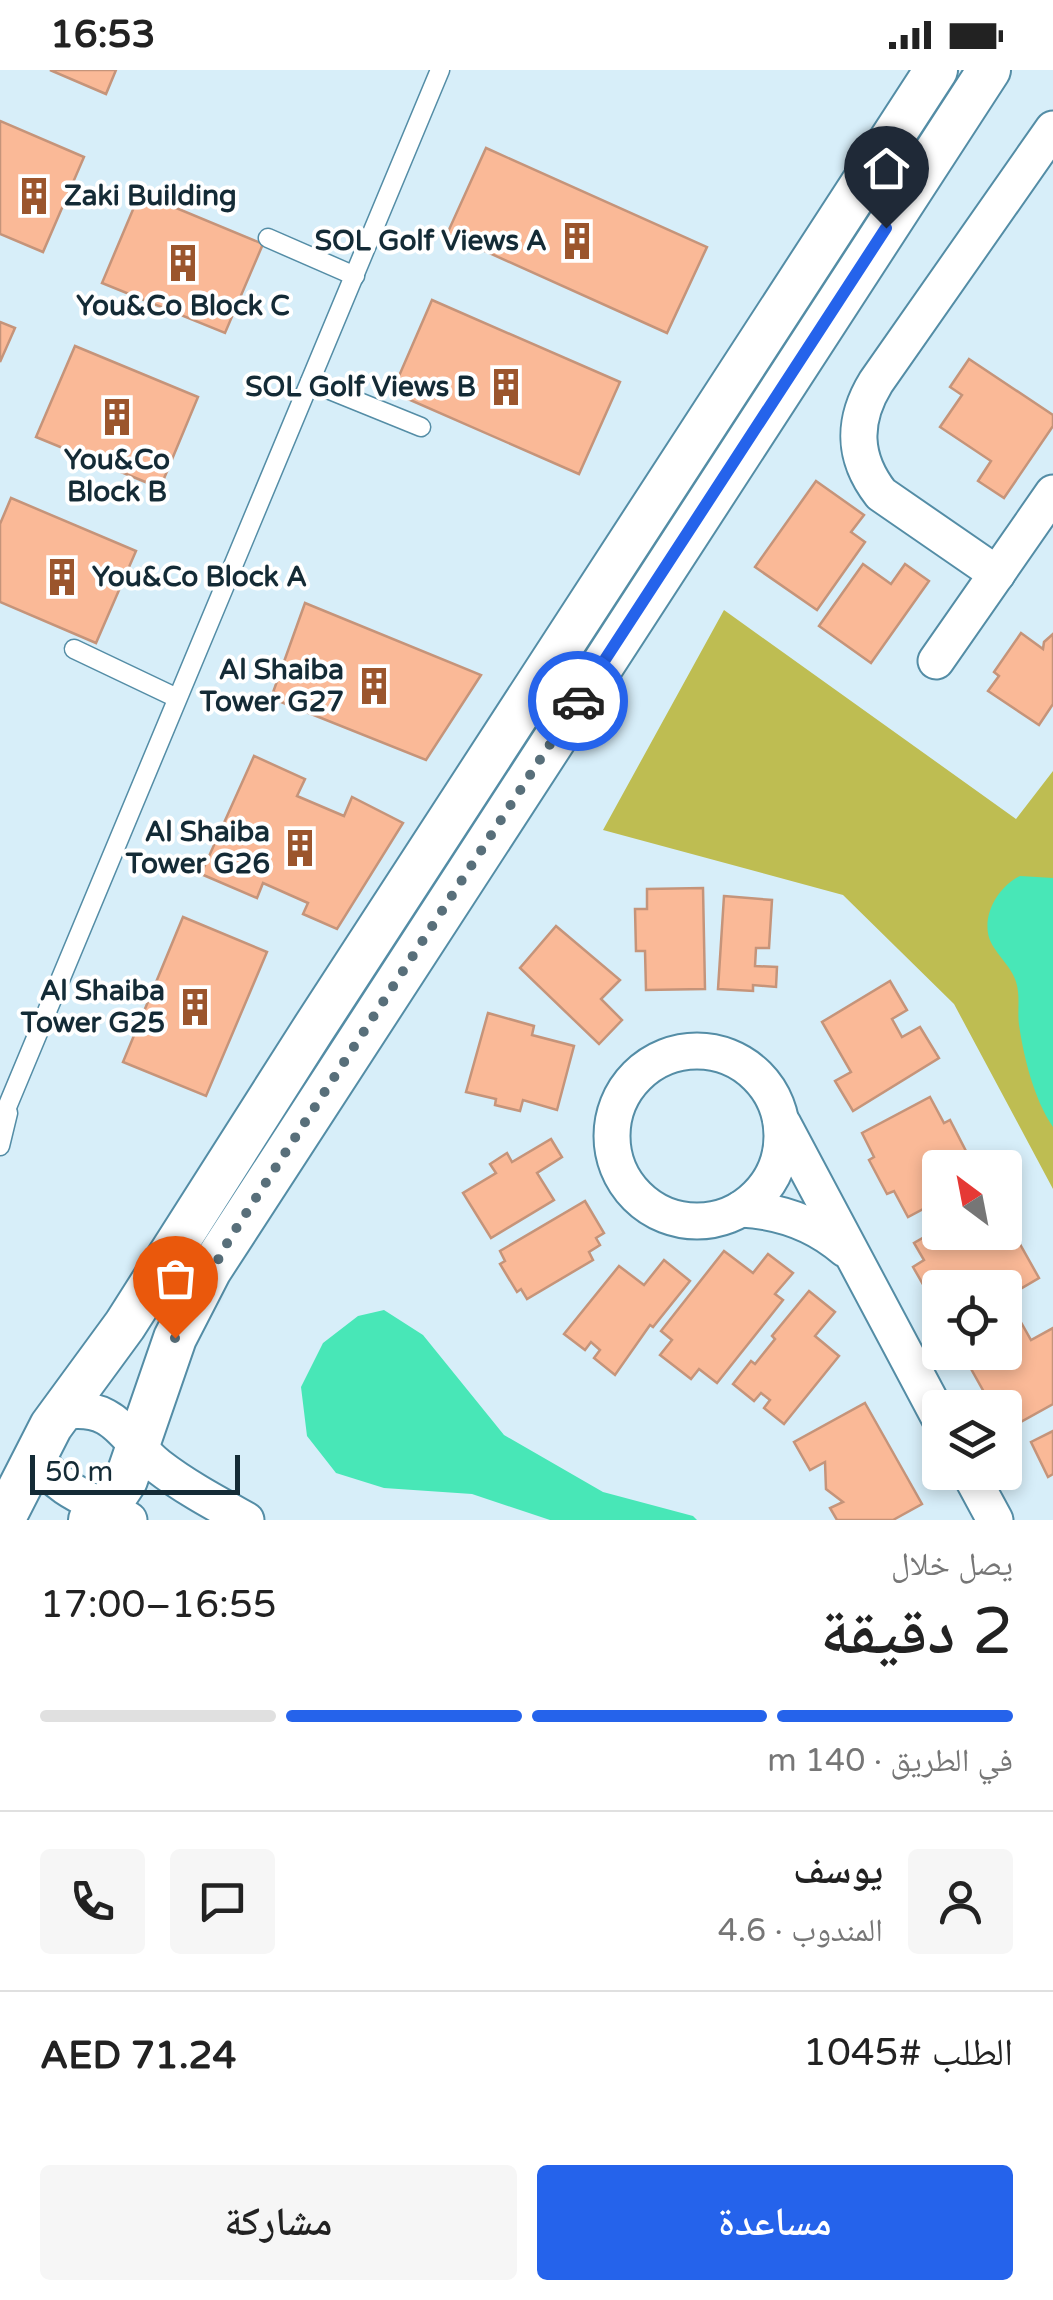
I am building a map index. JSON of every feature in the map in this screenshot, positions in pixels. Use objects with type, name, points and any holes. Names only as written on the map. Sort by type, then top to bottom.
[{"type":"street","points":[[3,1520],[35,1455],[62,1412],[125,1325],[936,70]]},
{"type":"street","points":[[35,1455],[57,1484],[108,1516],[126,1480],[175,1338],[220,1254],[989,70]]},
{"type":"street","points":[[996,574],[881,494],[861,460],[858,419],[876,382],[1053,129]]},
{"type":"street","points":[[936,661],[1053,492]]},
{"type":"street","points":[[781,1121],[783,1141],[770,1180],[758,1197],[720,1218],[698,1222],[675,1219],[654,1210],[622,1178],[614,1157],[611,1134],[615,1112],[624,1091],[639,1074],[680,1052],[724,1055],[745,1065],[762,1080],[774,1099],[781,1121],[924,1390]]},
{"type":"street","points":[[741,1209],[800,1220],[835,1240],[850,1254]]},
{"type":"street","points":[[62,1412],[96,1412],[113,1419],[160,1468],[246,1520]]},
{"type":"street","points":[[979,1490],[995,1520]]},
{"type":"lane","points":[[0,1146],[6,1106],[440,70]]},
{"type":"lane","points":[[268,238],[355,276]]},
{"type":"lane","points":[[310,382],[421,428]]},
{"type":"lane","points":[[74,650],[178,698]]},
{"type":"shaded area","points":[[724,610],[1016,819],[1053,771],[1053,1189],[954,1004],[843,895],[603,830]]},
{"type":"shaded area","points":[[1020,876],[1053,878],[1053,1127],[1040,1104],[1027,1064],[1015,979],[988,933],[995,899]]},
{"type":"shaded area","points":[[384,1310],[423,1335],[504,1435],[603,1492],[697,1520],[550,1520],[472,1494],[384,1488],[336,1473],[307,1436],[301,1387],[323,1343],[358,1316]]},
{"type":"building","points":[[50,70],[116,70],[106,94]]},
{"type":"building","name":"Zaki Building","points":[[0,121],[84,157],[43,252],[0,234]]},
{"type":"building","name":"SOL Golf Views A","points":[[486,148],[707,247],[667,333],[447,234]]},
{"type":"building","name":"You&Co Block C","points":[[140,193],[263,244],[225,333],[102,283]]},
{"type":"building","name":"SOL Golf Views B","points":[[432,300],[620,382],[579,474],[392,392]]},
{"type":"building","points":[[0,322],[15,328],[0,362]]},
{"type":"building","name":"You&Co Block B","points":[[75,346],[198,397],[160,488],[36,437]]},
{"type":"building","points":[[969,359],[1053,415],[1053,426],[1004,498],[978,481],[991,461],[940,427],[962,395],[950,387]]},
{"type":"building","points":[[816,481],[864,515],[851,532],[865,542],[817,610],[755,567]]},
{"type":"building","name":"You&Co Block A","points":[[11,498],[136,551],[96,643],[0,602],[0,524]]},
{"type":"building","points":[[863,564],[891,584],[905,564],[929,581],[871,663],[819,626]]},
{"type":"building","name":"Al Shaiba Tower G27","points":[[305,603],[481,675],[426,760],[271,698]]},
{"type":"building","points":[[1021,633],[1043,649],[1044,642],[1053,634],[1053,704],[1039,725],[988,691],[999,676],[994,672]]},
{"type":"building","name":"Al Shaiba Tower G26","points":[[254,756],[305,779],[297,796],[344,816],[352,797],[403,823],[337,929],[303,914],[308,903],[263,883],[257,898],[201,874]]},
{"type":"building","points":[[703,888],[705,989],[646,990],[645,951],[636,951],[635,909],[647,909],[647,889]]},
{"type":"building","points":[[724,896],[772,900],[769,948],[756,948],[755,966],[777,967],[776,987],[753,985],[753,991],[718,989]]},
{"type":"building","name":"Al Shaiba Tower G25","points":[[183,917],[267,952],[206,1096],[123,1062]]},
{"type":"building","points":[[556,926],[620,980],[601,999],[622,1020],[599,1044],[520,968]]},
{"type":"building","points":[[890,981],[907,1010],[892,1019],[902,1037],[920,1027],[939,1058],[853,1111],[835,1081],[851,1072],[822,1022]]},
{"type":"building","points":[[488,1013],[534,1026],[532,1035],[574,1046],[557,1110],[523,1100],[520,1111],[495,1105],[496,1099],[466,1092]]},
{"type":"building","points":[[930,1097],[944,1123],[950,1120],[965,1150],[922,1150],[922,1210],[908,1217],[894,1191],[887,1194],[869,1160],[874,1157],[862,1133]]},
{"type":"building","points":[[551,1139],[562,1157],[537,1173],[554,1200],[491,1238],[463,1193],[496,1173],[490,1164],[507,1153],[512,1162]]},
{"type":"building","points":[[585,1201],[604,1233],[596,1238],[600,1245],[589,1252],[593,1260],[527,1299],[521,1289],[517,1292],[500,1264],[505,1261],[500,1251]]},
{"type":"building","points":[[922,1238],[922,1250],[1022,1248],[1039,1278],[1022,1288],[1022,1270],[922,1270],[922,1283],[913,1267],[924,1260],[914,1243]]},
{"type":"building","points":[[724,1251],[753,1273],[768,1254],[793,1273],[775,1294],[783,1300],[717,1383],[699,1369],[691,1379],[660,1355],[672,1340],[661,1331]]},
{"type":"building","points":[[664,1260],[690,1281],[653,1327],[650,1325],[615,1375],[594,1358],[600,1350],[591,1342],[585,1350],[564,1334],[619,1266],[644,1285]]},
{"type":"building","points":[[809,1291],[835,1312],[815,1336],[839,1356],[784,1424],[764,1408],[770,1400],[761,1393],[754,1401],[733,1384],[751,1361],[755,1364]]},
{"type":"building","points":[[1022,1324],[1031,1340],[1053,1328],[1053,1404],[1022,1421],[1022,1390],[983,1390],[972,1370],[1022,1370]]},
{"type":"building","points":[[865,1403],[922,1504],[893,1520],[837,1520],[830,1508],[843,1502],[826,1489],[825,1462],[810,1470],[794,1442]]},
{"type":"building","points":[[1053,1431],[1053,1474],[1048,1477],[1031,1442]]},
{"type":"way so far","points":[[175,1338],[230,1238],[578,701]]},
{"type":"place","name":"Zaki Building","points":[[34,196]]},
{"type":"place","name":"SOL Golf Views A","points":[[577,241]]},
{"type":"place","name":"You&Co Block C","points":[[183,263]]},
{"type":"place","name":"SOL Golf Views B","points":[[506,387]]},
{"type":"place","name":"You&Co Block B","points":[[117,417]]},
{"type":"place","name":"You&Co Block A","points":[[62,577]]},
{"type":"place","name":"Al Shaiba Tower G27","points":[[374,686]]},
{"type":"place","name":"Al Shaiba Tower G26","points":[[300,848]]},
{"type":"place","name":"Al Shaiba Tower G25","points":[[195,1007]]},
{"type":"route","points":[[578,701],[886,228]]}]
